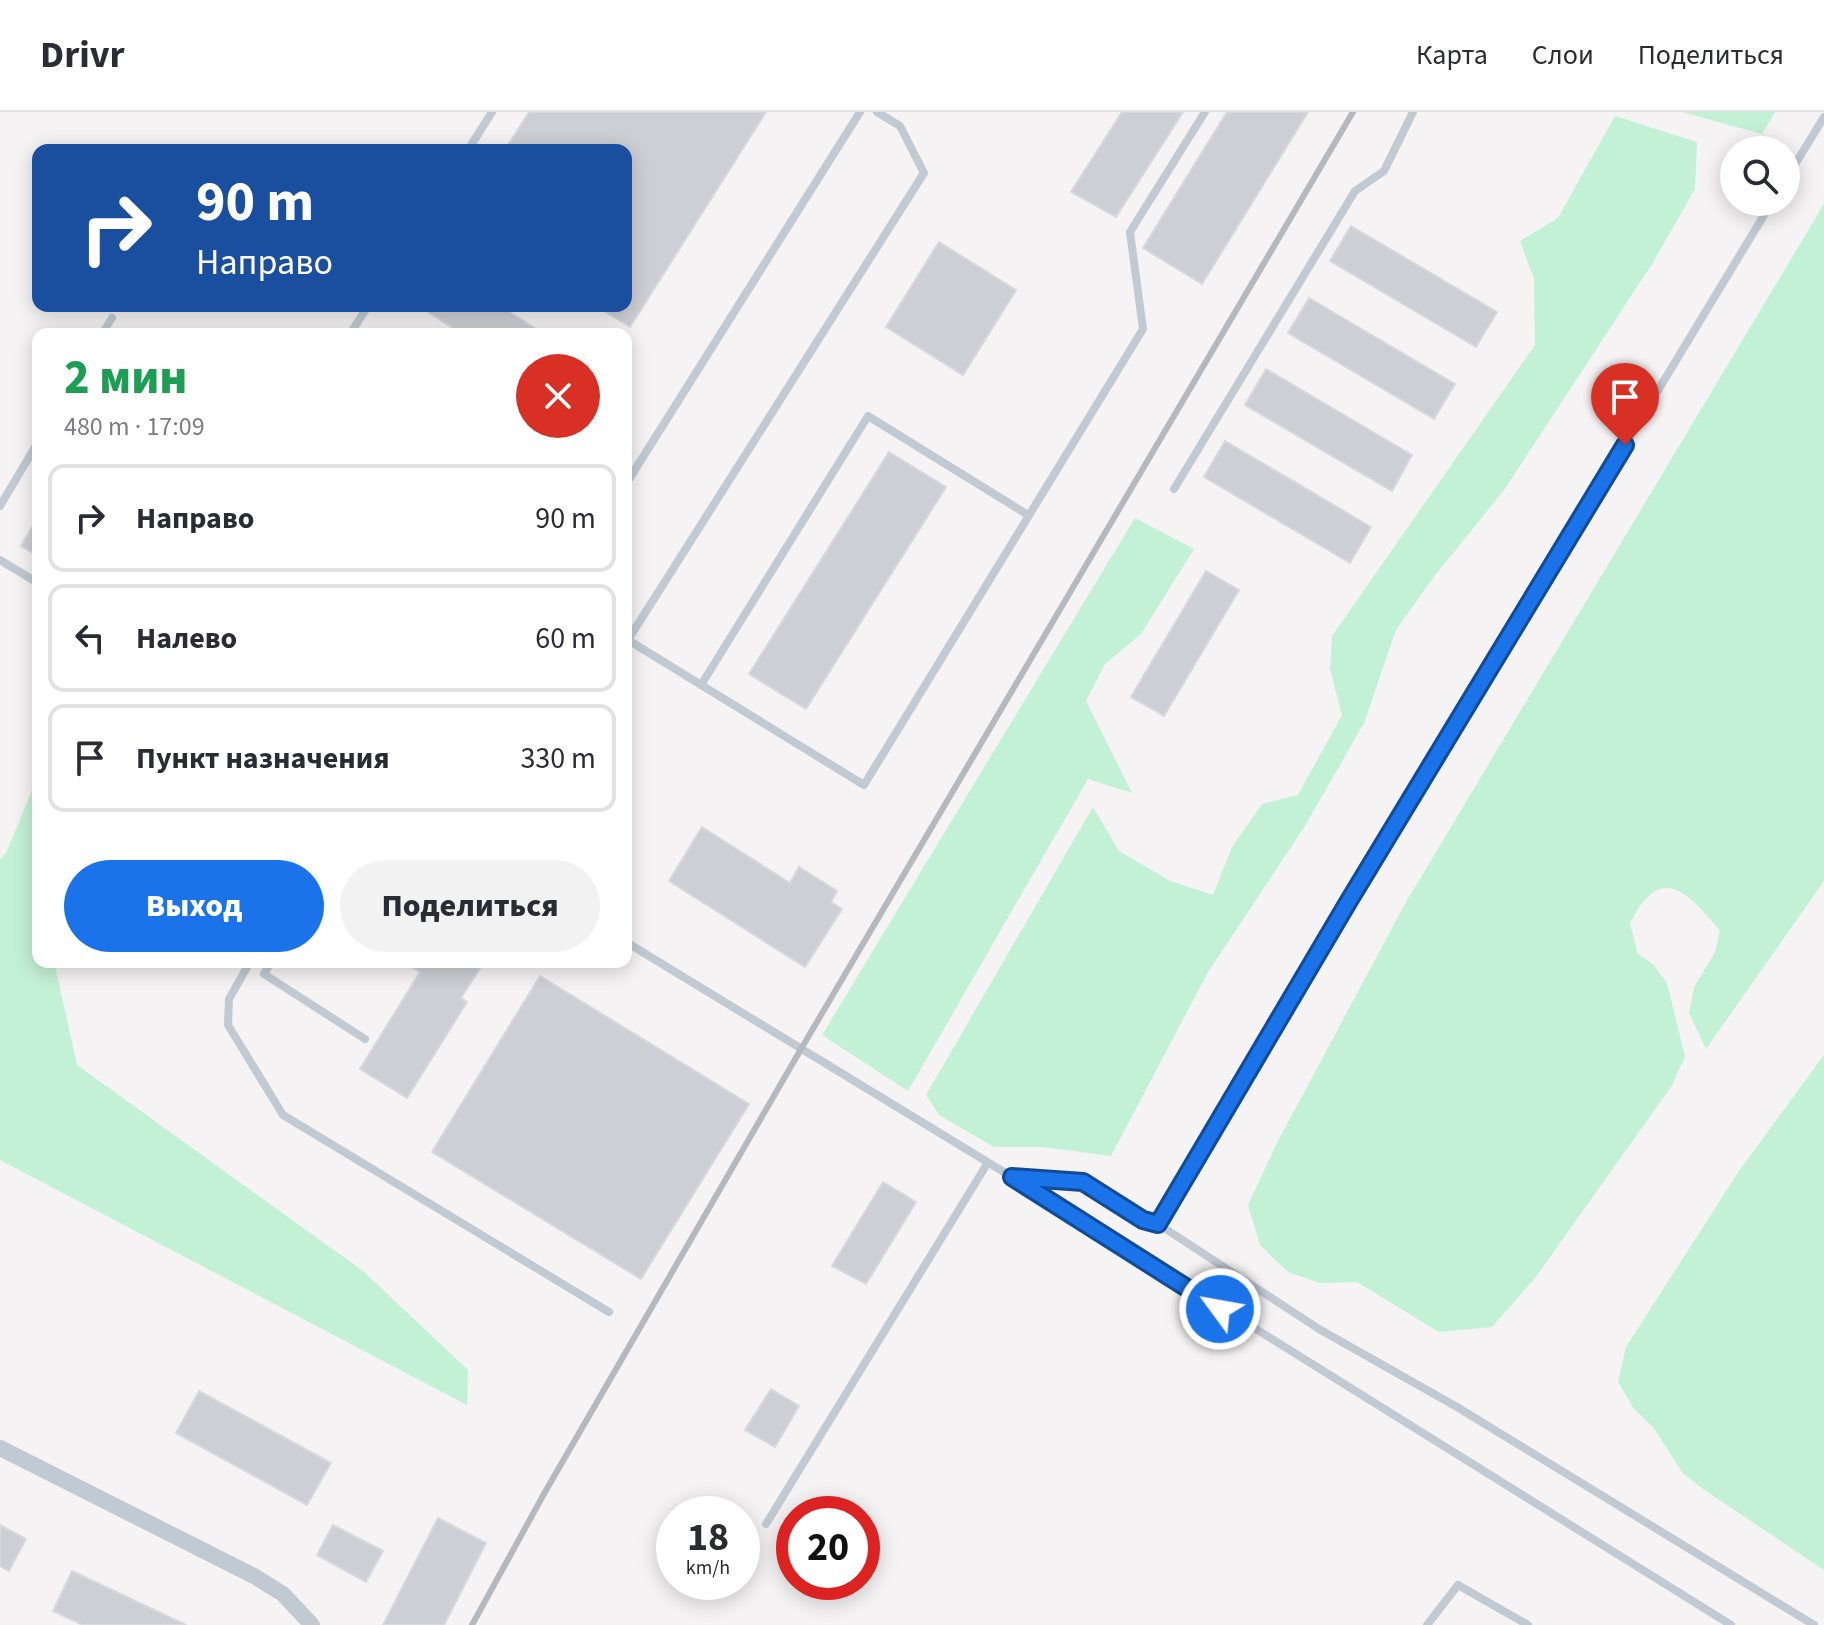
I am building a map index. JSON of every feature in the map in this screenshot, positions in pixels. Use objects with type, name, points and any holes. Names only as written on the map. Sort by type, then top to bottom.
[{"type":"street","points":[[0,1448],[266,1575],[312,1625]]},
{"type":"lane","points":[[472,144],[492,112]]},
{"type":"lane","points":[[632,474],[860,112]]},
{"type":"lane","points":[[632,634],[924,173],[900,126],[877,112]]},
{"type":"lane","points":[[632,645],[864,785],[1143,329],[1130,232],[1205,112]]},
{"type":"lane","points":[[1174,489],[1355,191],[1384,171],[1413,112]]},
{"type":"lane","points":[[1800,156],[1824,117]]},
{"type":"lane","points":[[1158,1224],[1347,904],[1764,216]]},
{"type":"lane","points":[[106,328],[112,318]]},
{"type":"lane","points":[[701,685],[868,416],[1028,515]]},
{"type":"lane","points":[[0,506],[32,452]]},
{"type":"lane","points":[[0,560],[32,579]]},
{"type":"lane","points":[[632,946],[1012,1177],[1731,1625]]},
{"type":"lane","points":[[247,968],[229,999],[228,1025],[283,1115],[609,1312]]},
{"type":"lane","points":[[268,968],[264,974],[365,1039]]},
{"type":"lane","points":[[766,1524],[987,1164]]},
{"type":"lane","points":[[1012,1177],[1083,1182],[1143,1220],[1158,1224],[1319,1329],[1471,1415],[1814,1625]]},
{"type":"lane","points":[[1427,1625],[1458,1585],[1528,1625]]},
{"type":"green space","points":[[1682,112],[1775,112],[1762,134]]},
{"type":"green space","points":[[1615,116],[1697,142],[1695,189],[1652,264],[1504,490],[1433,578],[1396,630],[1364,723],[1305,826],[1208,972],[1111,1156],[1042,1147],[994,1147],[939,1115],[926,1095],[1093,807],[1119,851],[1170,881],[1213,895],[1232,847],[1262,804],[1298,795],[1342,715],[1330,669],[1332,636],[1535,345],[1534,279],[1520,241],[1558,218]]},
{"type":"green space","points":[[1824,204],[1824,881],[1706,1049],[1689,1013],[1694,987],[1715,952],[1720,931],[1696,904],[1674,889],[1663,888],[1652,893],[1641,905],[1630,924],[1638,954],[1653,964],[1667,983],[1685,1057],[1671,1087],[1535,1278],[1492,1327],[1439,1332],[1357,1282],[1320,1283],[1288,1272],[1260,1245],[1248,1205],[1277,1143],[1406,902]]},
{"type":"green space","points":[[1135,518],[1194,549],[1141,634],[1105,664],[1086,701],[1132,793],[1088,779],[908,1091],[822,1035]]},
{"type":"green space","points":[[32,791],[32,968],[56,968],[77,1065],[363,1271],[468,1370],[467,1405],[0,1160],[0,859],[6,853]]},
{"type":"green space","points":[[1824,1055],[1824,1570],[1682,1472],[1653,1427],[1634,1409],[1618,1382],[1626,1347],[1739,1171]]},
{"type":"building","points":[[529,112],[766,112],[630,327],[606,312],[632,312],[632,144],[509,144]]},
{"type":"building","points":[[1122,112],[1183,112],[1116,217],[1071,192]]},
{"type":"building","points":[[1227,112],[1308,112],[1202,284],[1143,248]]},
{"type":"building","points":[[1351,226],[1497,312],[1476,347],[1330,261]]},
{"type":"building","points":[[939,242],[1016,290],[963,375],[886,327]]},
{"type":"building","points":[[1309,298],[1455,384],[1434,419],[1288,333]]},
{"type":"building","points":[[428,312],[509,312],[535,328],[453,328]]},
{"type":"building","points":[[1266,369],[1412,455],[1392,491],[1245,405]]},
{"type":"building","points":[[1225,441],[1371,527],[1350,563],[1204,477]]},
{"type":"building","points":[[889,452],[946,487],[806,709],[749,674]]},
{"type":"building","points":[[32,527],[32,552],[21,546]]},
{"type":"building","points":[[1206,571],[1239,590],[1164,716],[1131,697]]},
{"type":"building","points":[[702,827],[790,883],[799,867],[837,891],[831,902],[842,909],[805,967],[669,881]]},
{"type":"building","points":[[414,968],[480,968],[461,998],[467,1002],[407,1098],[360,1069],[420,972]]},
{"type":"building","points":[[540,976],[749,1104],[641,1279],[432,1152]]},
{"type":"building","points":[[883,1182],[916,1202],[866,1284],[832,1266]]},
{"type":"building","points":[[771,1389],[799,1406],[775,1447],[745,1430]]},
{"type":"building","points":[[199,1391],[331,1463],[307,1505],[176,1433]]},
{"type":"building","points":[[438,1518],[486,1543],[444,1625],[383,1625]]},
{"type":"building","points":[[0,1525],[26,1539],[9,1571],[0,1566]]},
{"type":"building","points":[[333,1525],[383,1551],[366,1582],[317,1555]]},
{"type":"building","points":[[72,1571],[186,1625],[83,1625],[53,1611]]},
{"type":"railway","points":[[472,1625],[545,1492],[801,1049],[1353,112]]},
{"type":"route","points":[[1220,1309],[1012,1177],[1083,1182],[1143,1220],[1158,1224],[1347,904],[1625,445]]}]
